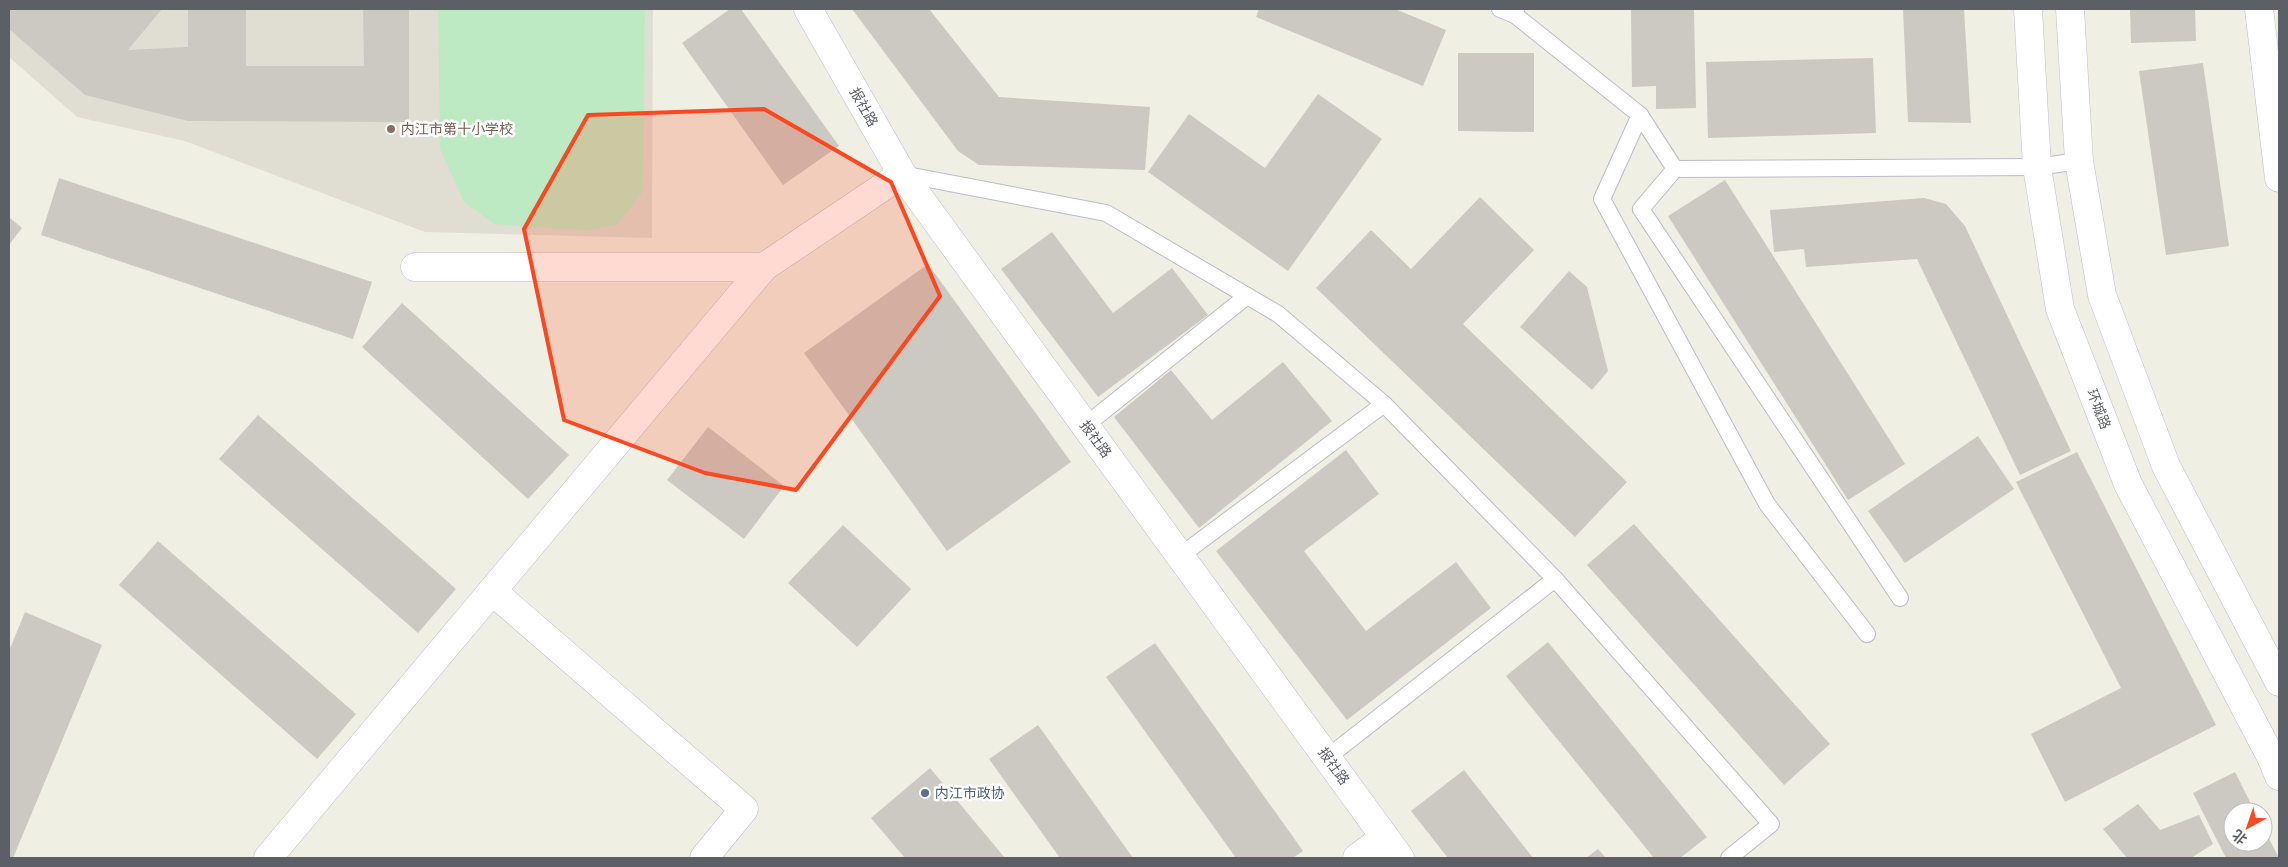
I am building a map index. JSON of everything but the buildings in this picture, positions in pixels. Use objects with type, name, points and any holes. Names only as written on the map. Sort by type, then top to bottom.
[{"type":"street","name":"报社路","points":[[808,9],[902,174],[1392,848]]},
{"type":"street","name":"环城路","points":[[2028,9],[2037,167],[2060,309],[2128,484],[2271,757],[2279,776]]},
{"type":"street","points":[[2070,9],[2079,161],[2102,295],[2163,457],[2279,682]]},
{"type":"street","points":[[2259,9],[2279,178]]},
{"type":"street","points":[[268,858],[764,267],[902,174]]},
{"type":"street","points":[[415,267],[764,267]]},
{"type":"street","points":[[492,591],[744,809],[704,858]]},
{"type":"street","points":[[1358,858],[1392,848]]},
{"type":"lane","points":[[1510,11],[1640,115],[1675,169]]},
{"type":"lane","points":[[1640,115],[1602,199],[1767,504],[1867,634]]},
{"type":"lane","points":[[1900,598],[1641,209],[1675,169],[2037,167],[2079,161]]},
{"type":"lane","points":[[902,174],[1106,213],[1278,314],[1384,404],[1555,579],[1771,824],[1729,858]]},
{"type":"lane","points":[[1086,425],[1247,296]]},
{"type":"lane","points":[[1180,556],[1384,404]]},
{"type":"lane","points":[[1328,758],[1555,579]]},
{"type":"highlighted area","points":[[764,109],[891,182],[940,296],[796,490],[705,473],[564,420],[524,229],[588,115]]},
{"type":"shaded area","name":"内江市第十小学校","points":[[9,9],[653,9],[652,238],[425,232],[185,141],[77,117],[9,57]]},
{"type":"green space","points":[[438,9],[645,9],[643,191],[618,224],[588,231],[494,224],[464,202],[440,149]]},
{"type":"place","name":"内江市第十小学校","points":[[391,129]]},
{"type":"place","name":"内江市政协","points":[[925,793]]}]
